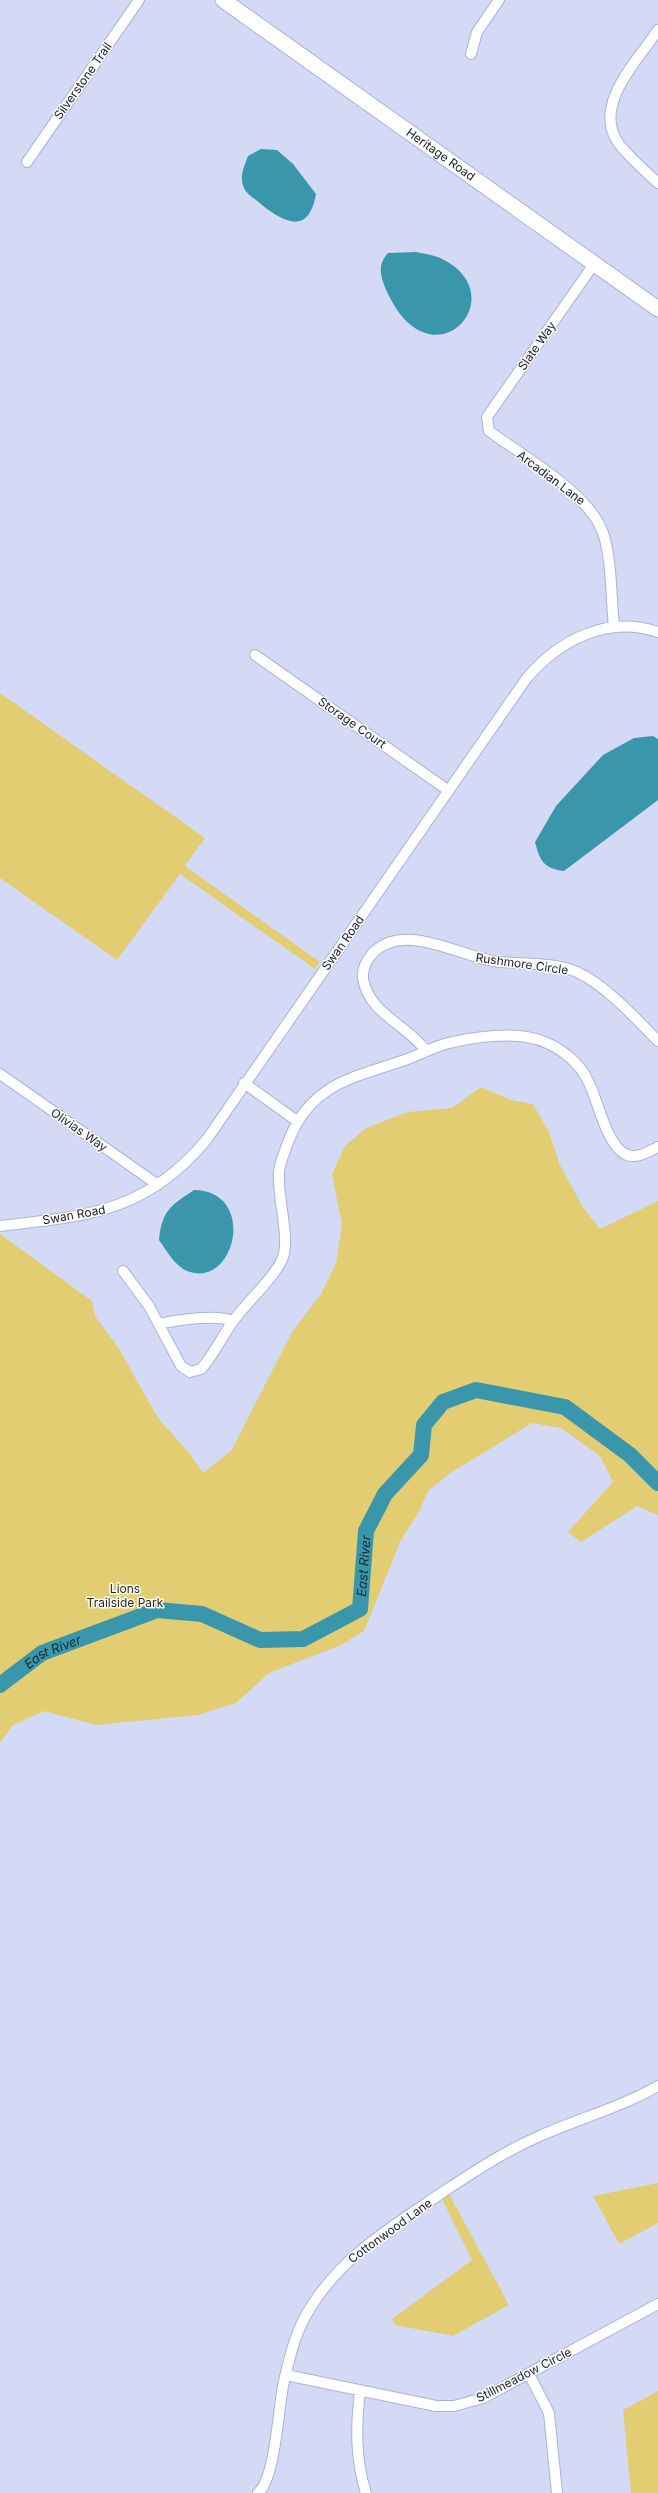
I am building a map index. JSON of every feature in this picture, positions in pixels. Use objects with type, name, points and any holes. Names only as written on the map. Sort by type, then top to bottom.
[{"type":"main road","name":"Heritage Road","points":[[224,0],[658,309]]},
{"type":"street","name":"Silverstone Trail","points":[[27,162],[139,0]]},
{"type":"street","points":[[471,54],[477,32],[499,0]]},
{"type":"street","points":[[658,30],[618,89],[610,112],[612,130],[619,144],[658,183]]},
{"type":"street","name":"Slate Way","points":[[489,431],[487,417],[594,264]]},
{"type":"street","name":"Arcadian Lane","points":[[489,431],[579,497],[594,514],[606,545],[614,628]]},
{"type":"street","name":"Swan Road","points":[[0,1226],[99,1212],[119,1206],[158,1185],[196,1152],[526,679],[542,661],[558,648],[581,635],[614,628],[643,628],[658,632]]},
{"type":"street","name":"Storage Court","points":[[255,655],[449,791]]},
{"type":"street","name":"Rushmore Circle","points":[[426,1051],[389,1019],[373,999],[364,983],[363,974],[365,963],[374,952],[386,945],[406,940],[426,941],[477,958],[572,970],[594,983],[658,1041]]},
{"type":"street","points":[[123,1271],[142,1296],[182,1366],[188,1371],[194,1372],[203,1367],[233,1321],[283,1257],[284,1242],[279,1172],[297,1120],[312,1103],[348,1080],[453,1042],[490,1037],[527,1037],[548,1043],[565,1053],[582,1070],[591,1086],[612,1140],[620,1150],[629,1156],[636,1156],[658,1147]]},
{"type":"street","name":"Olivias Way","points":[[0,1074],[158,1185]]},
{"type":"street","points":[[244,1083],[297,1120]]},
{"type":"street","points":[[159,1324],[176,1320],[222,1318],[233,1321]]},
{"type":"street","name":"Cottonwood Lane","points":[[258,2493],[271,2471],[286,2375],[304,2320],[325,2285],[348,2260],[371,2241],[491,2160],[541,2135],[632,2100],[658,2086]]},
{"type":"street","name":"Stillmeadow Circle","points":[[286,2375],[436,2406],[454,2406],[483,2398],[658,2304]]},
{"type":"street","points":[[529,2374],[549,2413],[557,2493]]},
{"type":"street","points":[[360,2390],[356,2434],[360,2474],[366,2493]]},
{"type":"green space","points":[[0,693],[205,838],[185,866],[320,962],[315,969],[180,874],[117,960],[0,878]]},
{"type":"green space","name":"Lions Trailside Park","points":[[481,1087],[511,1100],[533,1104],[549,1132],[560,1165],[584,1209],[600,1229],[658,1201],[658,1515],[637,1506],[581,1542],[568,1532],[613,1482],[600,1456],[561,1428],[532,1423],[449,1474],[428,1491],[419,1512],[401,1540],[364,1631],[341,1645],[269,1673],[236,1703],[198,1715],[96,1725],[44,1711],[13,1725],[0,1743],[0,1234],[92,1301],[95,1316],[118,1347],[158,1418],[190,1454],[203,1473],[231,1451],[292,1332],[321,1294],[336,1263],[342,1225],[332,1174],[345,1146],[366,1128],[408,1112],[452,1108]]},
{"type":"green space","points":[[658,2183],[658,2223],[619,2244],[593,2196]]},
{"type":"green space","points":[[449,2194],[509,2305],[453,2336],[395,2325],[392,2319],[472,2260],[442,2199]]},
{"type":"green space","points":[[658,2391],[658,2493],[631,2493],[623,2410]]},
{"type":"water","points":[[261,149],[277,150],[293,164],[316,194],[313,207],[308,215],[302,220],[295,222],[280,217],[271,212],[249,195],[245,190],[242,176],[248,156]]},
{"type":"water","points":[[416,252],[442,259],[463,275],[471,293],[469,311],[460,325],[444,334],[426,333],[406,321],[388,294],[383,283],[381,267],[384,258],[388,253]]},
{"type":"water","points":[[653,736],[658,739],[658,800],[564,871],[547,866],[541,859],[535,842],[556,806],[603,755],[634,738]]},
{"type":"water","points":[[194,1190],[214,1194],[226,1205],[233,1220],[233,1237],[228,1252],[219,1265],[206,1273],[190,1272],[180,1267],[172,1259],[159,1240],[162,1222],[169,1210],[179,1200]]},
{"type":"waterway","name":"East River","points":[[0,1685],[42,1653],[157,1610],[202,1614],[260,1640],[303,1639],[360,1609],[366,1531],[385,1494],[421,1455],[424,1425],[443,1402],[476,1390],[565,1407],[630,1455],[658,1483]]}]
